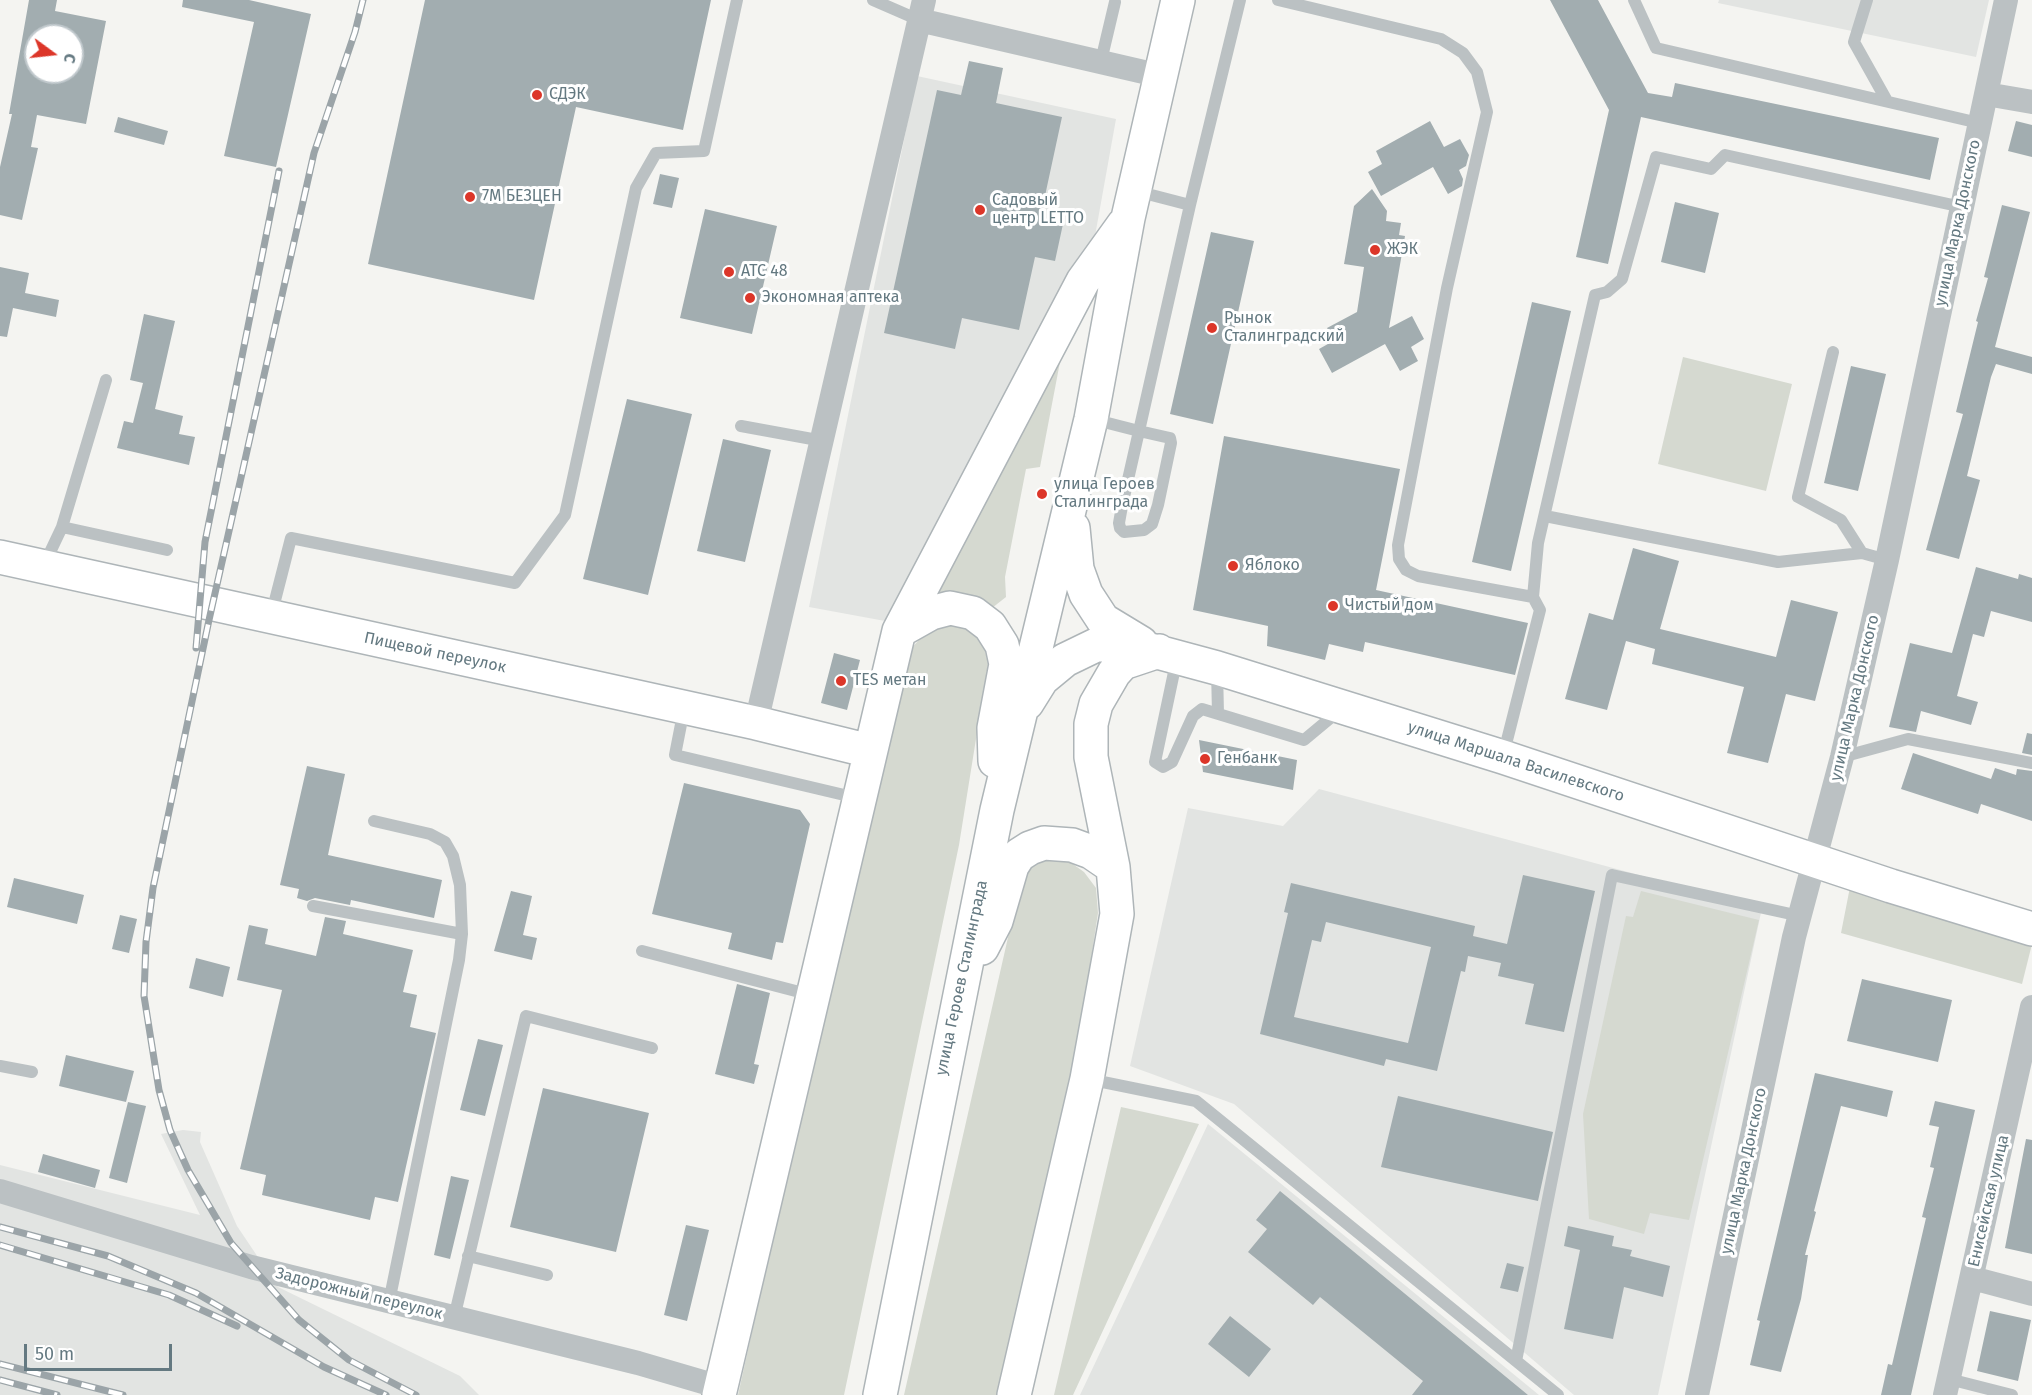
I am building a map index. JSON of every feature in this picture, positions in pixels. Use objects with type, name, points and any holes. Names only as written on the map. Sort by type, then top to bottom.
[{"type":"street","name":"улица Героев Сталинграда","points":[[880,1395],[997,810],[1091,419],[1132,205],[1178,0]]},
{"type":"street","name":"улица Марка Донского","points":[[1697,1395],[1800,916],[1842,757],[1887,560],[2006,0]]},
{"type":"street","points":[[756,723],[922,10],[1161,76]]},
{"type":"street","points":[[1986,94],[2032,102]]},
{"type":"street","points":[[719,1391],[899,631],[1083,281],[1132,205]]},
{"type":"street","points":[[1072,496],[1077,569],[1086,594],[1103,620],[1127,637],[1168,654]]},
{"type":"street","name":"Пищевой переулок","points":[[0,557],[756,723],[870,751]]},
{"type":"street","points":[[899,631],[931,613],[950,608],[973,613],[990,626],[1002,645],[1006,664],[994,728],[997,810]]},
{"type":"street","name":"улица Маршала Василевского","points":[[1020,714],[1042,679],[1065,660],[1081,652],[1111,643],[1168,654],[1503,757],[1816,862],[2032,929]]},
{"type":"street","points":[[1014,1395],[1087,1079],[1117,914],[1113,867],[1091,757],[1091,724],[1096,704],[1114,672],[1123,663],[1168,654]]},
{"type":"street","points":[[959,992],[996,921],[1012,866],[1019,855],[1044,843],[1059,842],[1082,848],[1113,867]]},
{"type":"street","name":"Енисейская улица","points":[[1947,1387],[2032,1007]]},
{"type":"street","name":"Задорожный переулок","points":[[0,1191],[250,1267],[638,1363],[719,1391]]},
{"type":"street","points":[[1972,1278],[2032,1294]]},
{"type":"lane","points":[[270,617],[291,538],[515,583],[565,515],[636,188],[656,153],[704,151],[737,0]]},
{"type":"lane","points":[[873,0],[922,10]]},
{"type":"lane","points":[[1091,419],[1139,431],[1170,438],[1171,443],[1152,524],[1144,530],[1124,532],[1119,523],[1139,431],[1190,205],[1240,0]]},
{"type":"lane","points":[[1278,0],[1441,39],[1463,53],[1477,72],[1487,112],[1447,288],[1398,545],[1399,559],[1406,570],[1418,576],[1533,597]]},
{"type":"lane","points":[[1634,0],[1656,48],[1979,123]]},
{"type":"lane","points":[[1867,0],[1854,42],[1887,101]]},
{"type":"lane","points":[[1101,61],[1114,2]]},
{"type":"lane","points":[[1503,757],[1539,610],[1533,597],[1538,543],[1595,295],[1607,292],[1622,279],[1656,157],[1711,169],[1725,155],[1962,207]]},
{"type":"lane","points":[[1132,205],[1190,205]]},
{"type":"lane","points":[[1833,352],[1798,497],[1841,520],[1862,553]]},
{"type":"lane","points":[[44,566],[62,527],[106,380]]},
{"type":"lane","points":[[741,426],[823,441]]},
{"type":"lane","points":[[1545,516],[1779,562],[1862,553],[1887,560]]},
{"type":"lane","points":[[62,527],[167,550]]},
{"type":"lane","points":[[1168,654],[1155,762],[1163,767],[1172,762],[1193,716],[1202,709],[1304,740],[1343,708]]},
{"type":"lane","points":[[1217,668],[1218,714]]},
{"type":"lane","points":[[684,707],[675,755],[859,799]]},
{"type":"lane","points":[[1842,757],[1908,739],[2020,758],[2032,763]]},
{"type":"lane","points":[[374,821],[430,834],[445,842],[453,856],[460,885],[462,934],[459,960],[389,1302]]},
{"type":"lane","points":[[1516,1361],[1612,875],[1800,916]]},
{"type":"lane","points":[[313,906],[462,934]]},
{"type":"lane","points":[[642,951],[813,995]]},
{"type":"lane","points":[[454,1318],[526,1016],[652,1048]]},
{"type":"lane","points":[[0,1066],[32,1072]]},
{"type":"lane","points":[[1087,1079],[1196,1101],[1558,1395]]},
{"type":"lane","points":[[468,1256],[547,1275]]},
{"type":"lane","points":[[1947,1387],[2012,1395]]},
{"type":"shaded area","points":[[1719,0],[1989,0],[1976,57],[1718,3]]},
{"type":"shaded area","points":[[917,76],[1116,119],[1095,236],[885,621],[809,607]]},
{"type":"shaded area","points":[[1064,341],[1040,467],[1026,469],[1005,577],[1006,597],[992,608],[958,596],[929,593]]},
{"type":"shaded area","points":[[1683,357],[1792,384],[1766,491],[1658,464]]},
{"type":"shaded area","points":[[940,623],[971,625],[983,641],[988,664],[959,845],[844,1395],[738,1395],[818,1035],[910,650],[925,633]]},
{"type":"shaded area","points":[[1319,789],[1762,908],[1658,1395],[1574,1395],[1234,1104],[1130,1066],[1188,808],[1283,826]]},
{"type":"shaded area","points":[[1049,859],[1070,862],[1084,872],[1096,888],[1098,913],[1079,1038],[1002,1395],[904,1395],[1019,889],[1031,866]]},
{"type":"shaded area","points":[[1850,887],[2032,944],[2022,984],[1841,933]]},
{"type":"shaded area","points":[[1641,891],[1759,920],[1689,1220],[1650,1213],[1644,1234],[1589,1219],[1583,1114],[1626,916],[1633,917]]},
{"type":"shaded area","points":[[1121,1107],[1199,1124],[1073,1395],[1054,1395]]},
{"type":"shaded area","points":[[1208,1124],[1539,1395],[1080,1395]]},
{"type":"shaded area","points":[[183,1130],[201,1132],[200,1142],[237,1226],[278,1287],[460,1376],[479,1395],[0,1395],[0,1165],[200,1215],[161,1134]]},
{"type":"building","points":[[29,0],[57,0],[55,11],[106,21],[86,124],[37,115],[31,147],[38,148],[22,220],[0,215],[0,167],[12,114],[9,114],[24,28],[24,84],[84,84],[84,24],[25,24]]},
{"type":"building","points":[[183,0],[249,0],[311,14],[276,167],[224,156],[254,22],[182,7]]},
{"type":"building","name":"7М БЕЗЦЕН","points":[[425,0],[711,0],[683,130],[576,107],[534,300],[368,264]]},
{"type":"building","points":[[1550,0],[1598,0],[1648,93],[1672,97],[1675,83],[1939,138],[1930,180],[1641,117],[1608,264],[1576,257],[1609,110]]},
{"type":"building","points":[[969,61],[1003,68],[996,103],[1062,117],[1040,219],[1063,224],[1055,261],[1035,257],[1019,330],[962,318],[955,349],[884,333],[937,90],[961,95]]},
{"type":"building","points":[[118,117],[168,131],[164,145],[114,132]]},
{"type":"building","points":[[1430,121],[1444,147],[1460,139],[1469,155],[1466,166],[1459,170],[1463,179],[1462,186],[1448,194],[1433,167],[1381,196],[1368,172],[1382,164],[1376,151]]},
{"type":"building","points":[[2016,121],[2032,125],[2032,157],[2008,151]]},
{"type":"building","points":[[660,174],[679,178],[672,208],[653,204]]},
{"type":"building","points":[[1372,189],[1387,211],[1386,221],[1401,223],[1399,235],[1405,236],[1389,328],[1412,316],[1424,339],[1411,347],[1418,361],[1400,371],[1385,344],[1332,373],[1319,349],[1335,340],[1327,328],[1357,312],[1364,267],[1344,264],[1354,206]]},
{"type":"building","points":[[1675,202],[1719,213],[1705,273],[1661,262]]},
{"type":"building","points":[[2002,205],[2030,212],[1995,347],[2032,357],[2032,374],[1996,364],[1967,476],[1980,480],[1959,559],[1926,550],[1963,414],[1956,412],[1988,278],[1984,277]]},
{"type":"building","name":"АТС 48","points":[[705,209],[777,226],[752,334],[680,318]]},
{"type":"building","name":"Рынок Сталинградский","points":[[1211,232],[1254,241],[1213,424],[1170,414]]},
{"type":"building","points":[[0,267],[29,273],[25,293],[59,300],[56,317],[13,308],[7,337],[0,336]]},
{"type":"building","points":[[1532,302],[1571,311],[1511,571],[1472,562]]},
{"type":"building","points":[[144,314],[175,321],[155,409],[183,416],[179,434],[195,437],[189,465],[117,448],[124,421],[133,423],[143,383],[130,380]]},
{"type":"building","points":[[1851,366],[1886,374],[1858,491],[1824,483]]},
{"type":"building","points":[[627,399],[692,414],[648,595],[583,579]]},
{"type":"building","points":[[1224,436],[1400,469],[1376,590],[1528,623],[1515,675],[1365,642],[1363,652],[1329,644],[1325,660],[1267,646],[1268,626],[1193,610]]},
{"type":"building","points":[[723,439],[771,450],[745,562],[697,551]]},
{"type":"building","points":[[1633,548],[1679,561],[1660,629],[1776,657],[1791,600],[1838,612],[1815,701],[1786,694],[1768,763],[1727,753],[1744,687],[1652,664],[1655,649],[1626,641],[1607,710],[1565,699],[1589,613],[1613,620]]},
{"type":"building","points":[[1976,567],[2018,579],[2019,574],[2032,578],[2032,622],[1991,611],[1984,637],[1973,634],[1957,696],[1978,702],[1971,725],[1921,711],[1916,732],[1889,727],[1910,643],[1952,653]]},
{"type":"building","name":"TES метан","points":[[834,653],[860,660],[847,710],[821,703]]},
{"type":"building","points":[[2027,733],[2032,734],[2032,755],[2022,753]]},
{"type":"building","points":[[1199,740],[1297,760],[1293,790],[1203,772]]},
{"type":"building","points":[[1913,753],[1991,779],[1995,768],[2016,775],[2017,769],[2032,771],[2032,821],[1981,804],[1978,814],[1901,789]]},
{"type":"building","points":[[307,766],[345,774],[328,855],[442,880],[434,918],[351,900],[350,905],[315,898],[307,901],[297,898],[299,889],[280,885]]},
{"type":"building","points":[[684,783],[800,810],[810,824],[783,943],[776,942],[772,960],[728,949],[732,933],[652,914]]},
{"type":"building","points":[[1523,875],[1595,891],[1564,1032],[1525,1024],[1534,984],[1498,976],[1501,963],[1468,956],[1465,972],[1461,971],[1437,1071],[1386,1059],[1384,1066],[1260,1034],[1288,913],[1284,912],[1291,883],[1475,926],[1473,936],[1507,944]],"holes":[[[1326,922],[1431,947],[1408,1043],[1294,1017],[1312,940],[1321,942]]]},
{"type":"building","points":[[14,878],[84,895],[77,924],[7,907]]},
{"type":"building","points":[[511,891],[532,896],[523,935],[537,938],[532,960],[494,951]]},
{"type":"building","points":[[120,915],[137,919],[129,953],[112,949]]},
{"type":"building","points":[[325,917],[346,921],[343,934],[413,950],[403,992],[417,995],[410,1027],[436,1033],[398,1202],[375,1197],[370,1220],[262,1195],[266,1175],[240,1169],[282,990],[237,980],[249,925],[268,929],[265,944],[316,956]]},
{"type":"building","points":[[196,958],[230,967],[223,997],[189,988]]},
{"type":"building","points":[[1862,979],[1952,1000],[1938,1062],[1847,1041]]},
{"type":"building","points":[[737,984],[770,993],[754,1064],[759,1065],[754,1084],[715,1074]]},
{"type":"building","points":[[478,1039],[503,1045],[485,1116],[460,1110]]},
{"type":"building","points":[[66,1055],[134,1071],[126,1102],[59,1086]]},
{"type":"building","points":[[1815,1073],[1893,1091],[1887,1117],[1841,1106],[1814,1211],[1816,1212],[1805,1255],[1808,1255],[1801,1299],[1781,1372],[1750,1365],[1760,1321],[1757,1320]]},
{"type":"building","points":[[543,1088],[649,1113],[616,1252],[510,1227]]},
{"type":"building","points":[[1398,1096],[1553,1132],[1538,1201],[1381,1167]]},
{"type":"building","points":[[1935,1101],[1975,1110],[1911,1395],[1881,1395],[1888,1364],[1892,1365],[1926,1218],[1922,1217],[1934,1168],[1930,1167],[1939,1127],[1929,1125]]},
{"type":"building","points":[[128,1102],[146,1106],[127,1183],[109,1178]]},
{"type":"building","points":[[2026,1139],[2032,1140],[2032,1254],[2005,1248]]},
{"type":"building","points":[[43,1154],[100,1170],[95,1188],[38,1172]]},
{"type":"building","points":[[451,1176],[469,1180],[450,1259],[434,1255]]},
{"type":"building","points":[[1280,1191],[1528,1395],[1412,1395],[1423,1381],[1320,1297],[1313,1305],[1248,1252],[1267,1229],[1256,1220]]},
{"type":"building","points":[[686,1225],[709,1230],[687,1321],[664,1315]]},
{"type":"building","points":[[1568,1226],[1614,1236],[1612,1246],[1632,1250],[1630,1256],[1670,1266],[1663,1297],[1624,1287],[1613,1339],[1564,1329],[1580,1250],[1564,1246]]},
{"type":"building","points":[[1507,1263],[1524,1267],[1518,1292],[1500,1288]]},
{"type":"building","points":[[1990,1311],[2031,1320],[2018,1381],[1977,1371]]},
{"type":"building","points":[[1230,1316],[1271,1349],[1249,1377],[1208,1344]]},
{"type":"railway","points":[[363,0],[355,32],[314,153],[209,620],[153,888],[146,942],[144,996],[159,1090],[170,1130],[188,1170],[231,1243],[299,1320],[349,1360],[416,1395]]},
{"type":"railway","points":[[196,648],[205,542],[279,171]]},
{"type":"railway","points":[[0,1227],[108,1256],[196,1293],[324,1367],[386,1395]]},
{"type":"railway","points":[[0,1245],[169,1295],[237,1326]]},
{"type":"railway","points":[[0,1364],[123,1395]]},
{"type":"railway","points":[[0,1380],[57,1395]]},
{"type":"place","name":"СДЭК","points":[[537,95]]},
{"type":"place","name":"7М БЕЗЦЕН","points":[[470,197]]},
{"type":"place","name":"Садовый центр LETTO","points":[[980,210]]},
{"type":"place","name":"ЖЭК","points":[[1375,250]]},
{"type":"place","name":"АТС 48","points":[[729,272]]},
{"type":"place","name":"Экономная аптека","points":[[750,298]]},
{"type":"place","name":"Рынок Сталинградский","points":[[1212,328]]},
{"type":"place","name":"улица Героев Сталинграда","points":[[1042,494]]},
{"type":"place","name":"Яблоко","points":[[1233,566]]},
{"type":"place","name":"Чистый дом","points":[[1333,606]]},
{"type":"place","name":"TES метан","points":[[841,681]]},
{"type":"place","name":"Генбанк","points":[[1205,759]]}]
